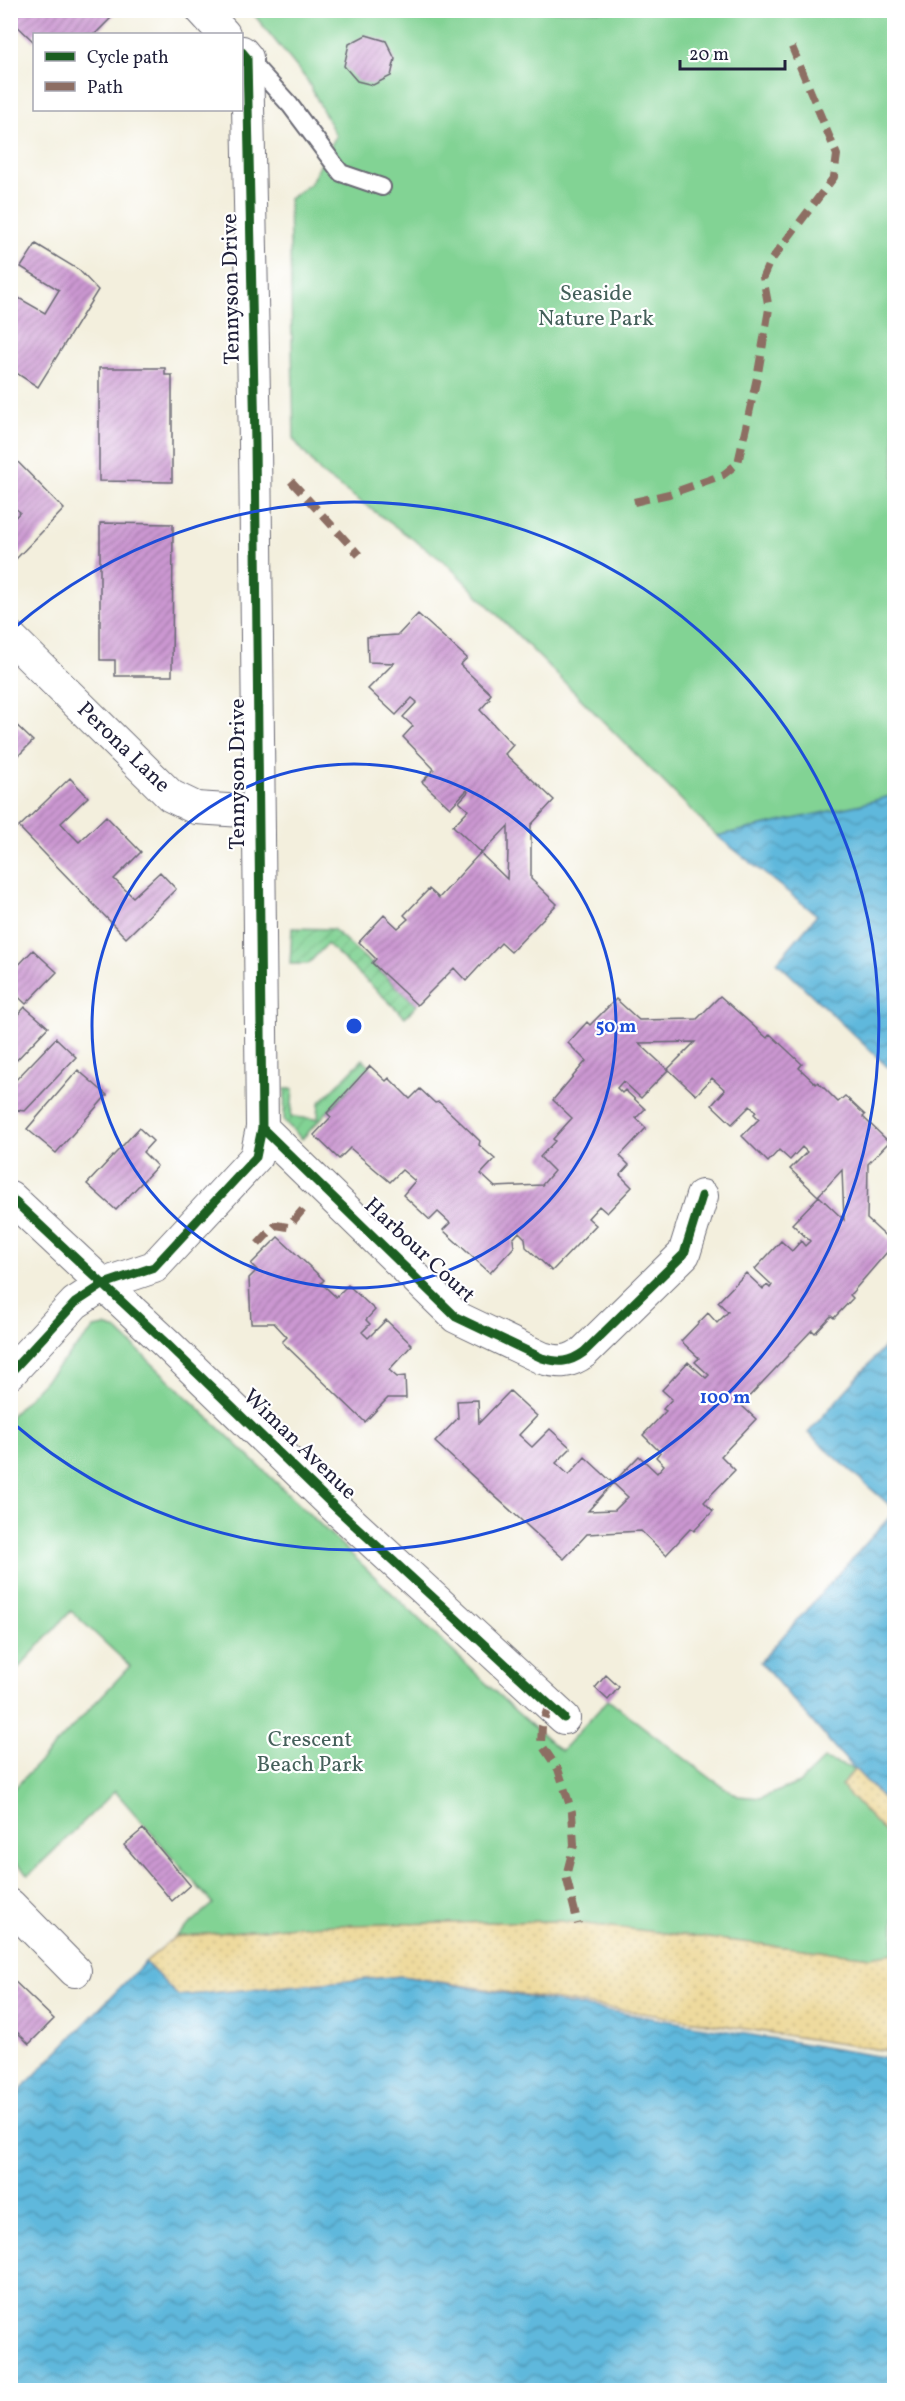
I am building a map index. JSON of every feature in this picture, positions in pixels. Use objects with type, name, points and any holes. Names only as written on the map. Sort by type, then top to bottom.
[{"type":"street","points":[[202,10],[223,33]]},
{"type":"street","name":"Tennyson Drive","points":[[10,1373],[75,1304],[104,1284],[154,1267],[256,1157],[262,1128],[255,442],[244,55]]},
{"type":"street","name":"Perona Lane","points":[[10,636],[171,796],[196,808],[258,813]]},
{"type":"street","name":"Harbour Court","points":[[262,1128],[456,1317],[554,1362],[566,1362],[584,1352],[684,1254],[702,1196]]},
{"type":"street","name":"Wiman Avenue","points":[[10,1197],[104,1284],[338,1510],[564,1718]]},
{"type":"street","points":[[10,1905],[75,1971]]},
{"type":"lane","points":[[244,55],[290,105],[341,173],[382,187]]},
{"type":"green space","name":"Seaside Nature Park","points":[[251,11],[894,11],[894,795],[717,836],[446,563],[321,473],[294,440],[289,199],[310,184],[336,136],[307,80]]},
{"type":"green space","points":[[292,928],[333,929],[417,1005],[405,1017],[327,944],[308,964],[290,964]]},
{"type":"green space","points":[[363,1059],[370,1066],[302,1139],[284,1121],[285,1089],[293,1089],[291,1117],[318,1119],[319,1103]]},
{"type":"green space","name":"Crescent Beach Park","points":[[105,1326],[117,1330],[511,1707],[561,1751],[608,1700],[713,1780],[738,1796],[761,1798],[799,1783],[824,1759],[855,1769],[841,1786],[894,1842],[894,1953],[871,1957],[559,1921],[297,1926],[175,1937],[213,1904],[115,1791],[29,1875],[11,1859],[11,1792],[130,1666],[71,1611],[11,1676],[10,1417],[94,1328]]},
{"type":"sand","points":[[855,1769],[894,1810],[894,1842],[841,1786]]},
{"type":"sand","points":[[559,1921],[871,1957],[894,1953],[894,2052],[402,1976],[178,1996],[145,1962],[175,1937],[297,1926]]},
{"type":"water","points":[[894,795],[894,1073],[777,962],[817,915],[717,836]]},
{"type":"water","points":[[894,1336],[894,1509],[808,1433]]},
{"type":"water","points":[[894,1512],[894,1810],[835,1748],[760,1662]]},
{"type":"water","points":[[145,1962],[178,1996],[402,1976],[894,2059],[894,2390],[11,2390],[11,2105],[25,2085]]},
{"type":"building","points":[[10,10],[110,10],[114,15],[96,33],[33,33],[33,41],[10,19]]},
{"type":"building","points":[[366,35],[386,41],[395,59],[391,76],[373,85],[357,81],[344,66],[349,44]]},
{"type":"building","points":[[36,244],[79,270],[98,290],[38,387],[10,369],[17,354],[10,349],[10,293],[45,313],[59,290],[21,267]]},
{"type":"building","points":[[99,368],[165,368],[165,375],[172,375],[172,482],[99,481]]},
{"type":"building","points":[[10,454],[64,509],[15,560],[10,556],[10,523],[20,512],[10,504]]},
{"type":"building","points":[[100,523],[173,524],[172,676],[115,676],[115,660],[100,660]]},
{"type":"building","points":[[418,614],[467,658],[460,665],[491,694],[488,698],[490,699],[480,710],[513,745],[505,754],[554,800],[531,825],[531,879],[557,904],[511,952],[501,943],[466,981],[454,968],[417,1005],[372,963],[376,959],[359,942],[384,915],[398,928],[408,919],[404,915],[429,889],[439,898],[480,853],[507,879],[508,851],[508,826],[482,853],[453,826],[468,810],[459,802],[468,792],[467,790],[450,808],[422,782],[434,769],[403,737],[413,726],[403,717],[417,702],[412,698],[396,715],[368,689],[394,663],[368,662],[367,637],[398,635]]},
{"type":"building","points":[[10,719],[33,741],[10,764]]},
{"type":"building","points":[[70,778],[88,797],[61,823],[69,832],[79,842],[106,816],[141,852],[114,879],[133,897],[160,872],[176,889],[126,938],[19,827]]},
{"type":"building","points":[[33,950],[57,972],[26,1004],[10,989],[10,974]]},
{"type":"building","points":[[720,996],[767,1038],[770,1034],[802,1064],[799,1068],[816,1084],[818,1082],[838,1102],[845,1096],[889,1142],[868,1164],[867,1219],[894,1244],[850,1295],[853,1298],[834,1318],[831,1316],[815,1333],[812,1330],[741,1405],[756,1419],[721,1456],[735,1470],[704,1502],[713,1511],[694,1531],[691,1528],[666,1555],[641,1531],[587,1534],[564,1559],[435,1442],[458,1418],[457,1401],[478,1400],[479,1423],[510,1391],[537,1416],[519,1435],[532,1447],[550,1429],[571,1448],[556,1463],[569,1475],[585,1457],[613,1483],[639,1456],[657,1473],[664,1465],[656,1457],[660,1452],[643,1435],[666,1411],[663,1409],[672,1399],[662,1390],[688,1362],[706,1378],[709,1375],[695,1362],[699,1358],[681,1341],[708,1313],[717,1323],[728,1312],[718,1302],[746,1273],[763,1289],[767,1285],[770,1288],[772,1285],[755,1269],[781,1241],[792,1251],[801,1241],[805,1246],[810,1241],[792,1224],[819,1196],[844,1220],[842,1170],[818,1196],[790,1169],[807,1152],[802,1147],[790,1160],[779,1150],[768,1162],[742,1136],[759,1119],[750,1106],[732,1124],[712,1105],[725,1090],[712,1078],[696,1095],[668,1069],[695,1042],[639,1043],[668,1070],[641,1098],[623,1081],[617,1088],[622,1093],[625,1090],[645,1109],[636,1118],[646,1128],[620,1156],[629,1165],[620,1175],[632,1187],[607,1213],[599,1206],[588,1218],[596,1225],[552,1271],[526,1247],[525,1238],[519,1232],[513,1239],[514,1247],[490,1273],[443,1230],[450,1223],[438,1212],[430,1220],[403,1195],[415,1181],[402,1170],[390,1182],[350,1148],[339,1159],[314,1135],[331,1117],[327,1113],[370,1066],[386,1081],[389,1078],[410,1099],[420,1089],[435,1103],[439,1102],[480,1141],[479,1145],[495,1159],[481,1174],[495,1187],[542,1185],[554,1171],[540,1157],[572,1118],[553,1100],[586,1061],[568,1043],[587,1022],[590,1025],[616,999],[639,1020],[697,1019]],"holes":[[[613,1483],[628,1497],[615,1510],[588,1511]]]},
{"type":"building","points":[[25,1007],[48,1027],[10,1067],[10,1023]]},
{"type":"building","points":[[56,1038],[76,1057],[25,1111],[17,1110],[10,1105],[10,1086]]},
{"type":"building","points":[[78,1070],[107,1095],[56,1153],[27,1129]]},
{"type":"building","points":[[139,1128],[153,1141],[143,1152],[157,1166],[116,1210],[87,1184]]},
{"type":"building","points":[[278,1237],[324,1280],[321,1283],[336,1297],[348,1285],[375,1310],[366,1320],[370,1324],[362,1332],[368,1338],[386,1320],[412,1345],[389,1370],[397,1377],[405,1376],[406,1398],[388,1398],[365,1422],[282,1342],[287,1337],[274,1323],[251,1323],[249,1278],[257,1270],[251,1264]]},
{"type":"building","points":[[606,1675],[619,1687],[608,1700],[595,1688]]},
{"type":"building","points":[[143,1829],[190,1885],[172,1901],[124,1845]]},
{"type":"building","points":[[10,1977],[54,2019],[29,2044],[16,2031],[13,2033],[10,2030]]},
{"type":"marked path","points":[[634,502],[669,494],[723,475],[738,463],[758,373],[769,309],[763,277],[769,263],[834,177],[837,155],[792,47]]},
{"type":"marked path","points":[[291,481],[359,555]]},
{"type":"marked path","points":[[258,1244],[276,1225],[288,1227],[305,1207]]},
{"type":"marked path","points":[[549,1704],[542,1726],[541,1744],[558,1769],[572,1812],[574,1845],[566,1876],[578,1924]]},
{"type":"cycle path","points":[[10,1373],[75,1303],[104,1284],[154,1267],[256,1157],[262,1128],[255,443],[247,58],[243,53]]},
{"type":"cycle path","points":[[262,1128],[456,1317],[542,1358],[554,1361],[569,1360],[584,1352],[684,1254],[702,1196]]},
{"type":"cycle path","points":[[10,1197],[167,1344],[338,1510],[564,1718]]}]
